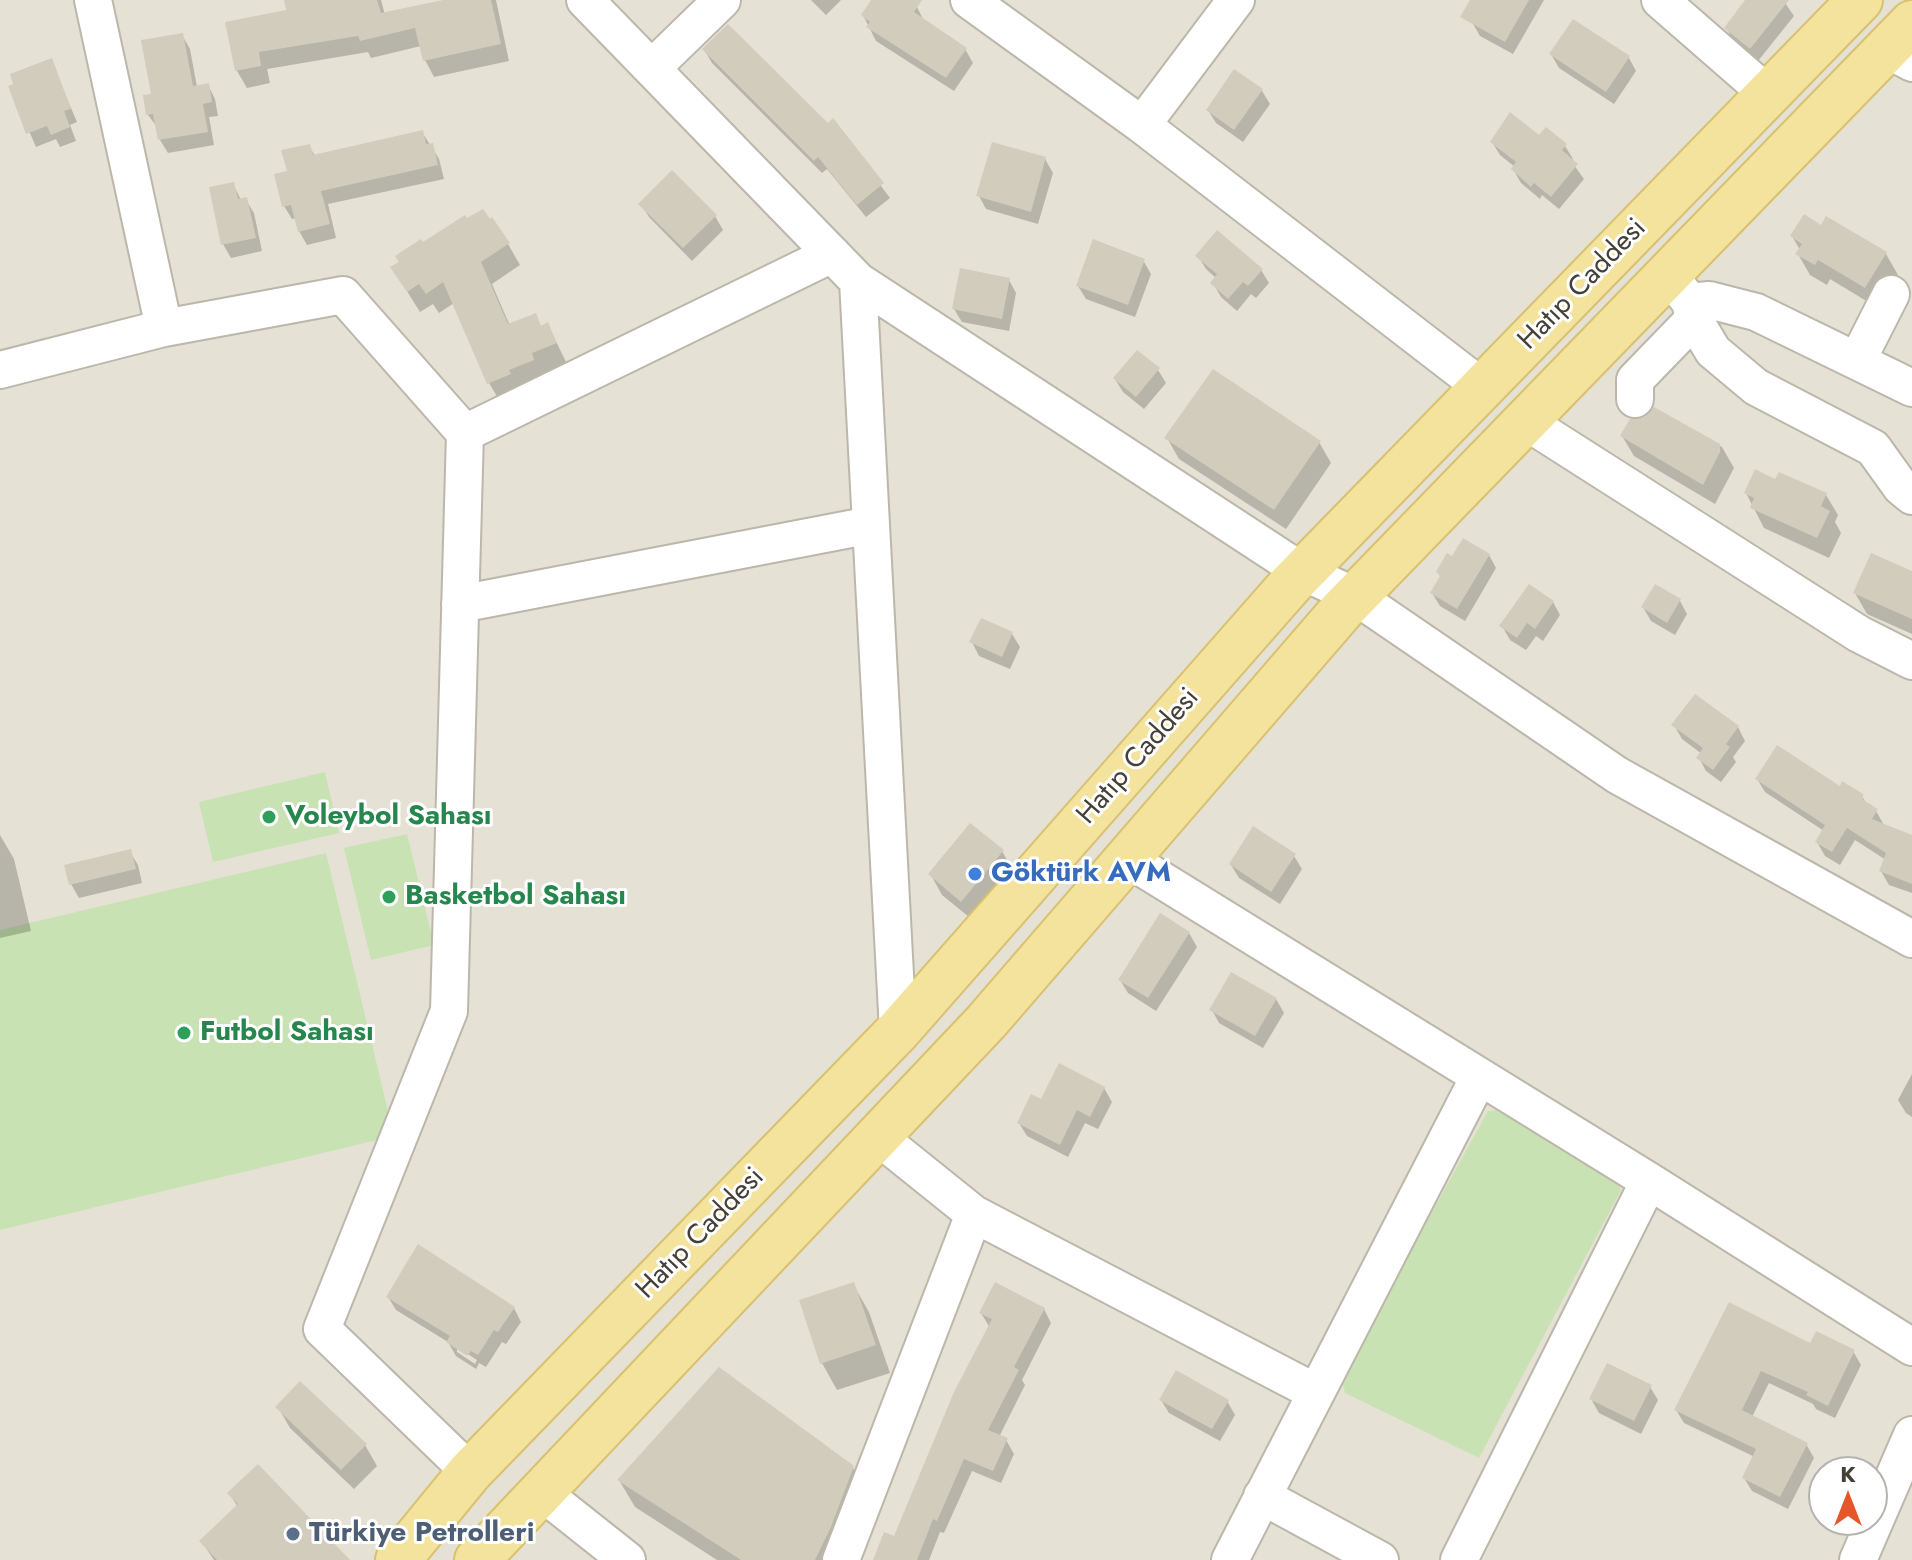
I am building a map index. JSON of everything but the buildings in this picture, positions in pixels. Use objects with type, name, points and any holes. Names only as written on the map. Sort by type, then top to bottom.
[{"type":"main road","name":"Hatıp Caddesi","points":[[398,1560],[470,1472],[898,1031],[1303,572],[1860,0]]},
{"type":"main road","name":"Hatıp Caddesi","points":[[477,1560],[986,1022],[1355,596],[1525,421],[1684,298],[1903,45]]},
{"type":"street","points":[[93,0],[164,328]]},
{"type":"street","points":[[585,0],[858,281],[1303,572],[1355,596],[1617,775],[1912,939]]},
{"type":"street","points":[[652,68],[722,0]]},
{"type":"street","points":[[969,0],[1142,125],[1483,388]]},
{"type":"street","points":[[1142,125],[1236,0]]},
{"type":"street","points":[[1660,0],[1769,95]]},
{"type":"street","points":[[465,433],[832,254]]},
{"type":"street","points":[[858,281],[898,1031]]},
{"type":"street","points":[[1857,361],[1891,294]]},
{"type":"street","points":[[0,370],[164,328],[343,295],[465,433],[449,1011],[322,1329],[470,1472]]},
{"type":"street","points":[[1684,298],[1709,300],[1756,312],[1912,388]]},
{"type":"street","points":[[1635,399],[1635,380],[1684,298]]},
{"type":"street","points":[[1684,298],[1713,351],[1756,387],[1873,448],[1901,487],[1912,496]]},
{"type":"street","points":[[1525,421],[1859,634],[1912,661]]},
{"type":"street","points":[[460,604],[871,525]]},
{"type":"street","points":[[1126,858],[1912,1347]]},
{"type":"street","points":[[1230,1560],[1479,1077]]},
{"type":"street","points":[[877,1136],[974,1214],[1315,1392]]},
{"type":"street","points":[[1459,1560],[1649,1181]]},
{"type":"street","points":[[841,1560],[974,1214]]},
{"type":"street","points":[[1858,1560],[1912,1435]]},
{"type":"street","points":[[540,1491],[627,1560]]},
{"type":"street","points":[[1262,1496],[1380,1560]]},
{"type":"shaded area","points":[[0,0],[1912,0],[1912,1560],[0,1560]]},
{"type":"green space","name":"Voleybol Sahası","points":[[325,772],[339,833],[213,862],[199,802]]},
{"type":"green space","name":"Basketbol Sahası","points":[[407,834],[434,945],[371,960],[344,848]]},
{"type":"green space","name":"Futbol Sahası","points":[[326,853],[394,1136],[0,1230],[0,930]]},
{"type":"green space","points":[[1511,1109],[1612,1174],[1621,1190],[1479,1458],[1345,1393],[1341,1377],[1488,1111]]},
{"type":"place","name":"Voleybol Sahası","points":[[269,817]]},
{"type":"place","name":"Göktürk AVM","points":[[975,874]]},
{"type":"place","name":"Basketbol Sahası","points":[[389,897]]},
{"type":"place","name":"Futbol Sahası","points":[[184,1033]]},
{"type":"place","name":"Türkiye Petrolleri","points":[[293,1534]]}]
